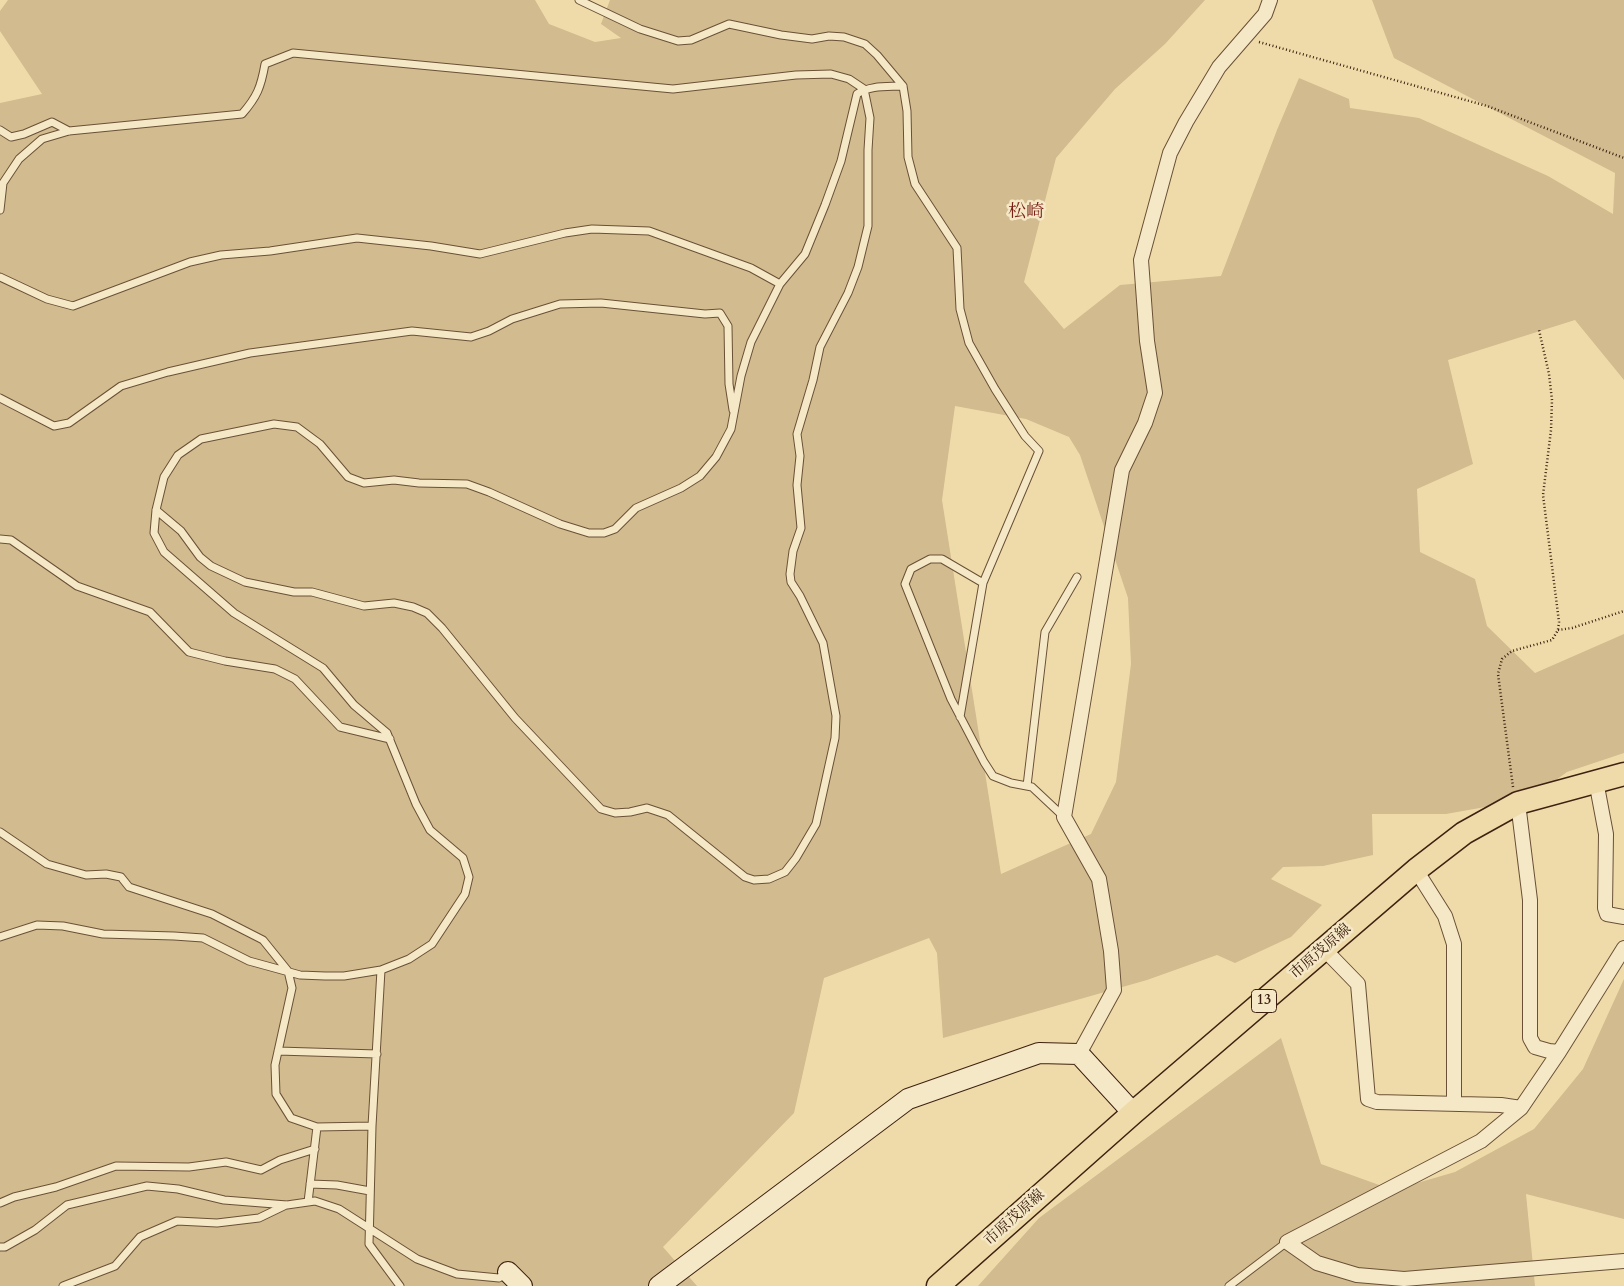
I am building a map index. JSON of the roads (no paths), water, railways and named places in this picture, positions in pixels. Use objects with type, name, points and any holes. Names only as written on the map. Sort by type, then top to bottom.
[{"type":"main road","name":"市原茂原線","points":[[938,1286],[1133,1113],[1416,870],[1464,833],[1518,803],[1624,774]]},
{"type":"street","points":[[1079,1054],[1114,990],[1111,951],[1099,879],[1064,817],[1122,470],[1145,423],[1155,393],[1148,341],[1141,260],[1170,153],[1219,67],[1265,14],[1270,0]]},
{"type":"street","points":[[1596,782],[1606,834],[1605,908],[1608,914],[1624,917]]},
{"type":"street","points":[[1518,803],[1530,900],[1530,1038],[1535,1047],[1559,1052]]},
{"type":"street","points":[[1416,870],[1445,916],[1454,944],[1454,1104]]},
{"type":"street","points":[[1624,948],[1559,1052],[1521,1108],[1481,1141],[1287,1242],[1317,1263],[1357,1275],[1404,1279],[1624,1261]]},
{"type":"street","points":[[1324,949],[1358,984],[1368,1099],[1377,1102],[1501,1105],[1521,1108]]},
{"type":"street","points":[[659,1286],[908,1099],[1039,1053],[1079,1054],[1133,1113]]},
{"type":"lane","points":[[579,0],[640,29],[678,41],[692,40],[729,24],[781,35],[812,39],[829,36],[844,37],[865,44],[877,54],[903,86],[907,111],[908,157],[910,166],[915,184],[957,248],[960,309],[970,343],[994,389],[1025,436],[1039,451],[983,583],[960,717]]},
{"type":"lane","points":[[0,210],[3,183],[19,158],[42,139],[69,131],[242,114],[252,103],[262,86],[265,64],[293,53],[672,89],[796,75],[831,74],[849,79],[864,89],[870,118],[868,226],[858,267],[848,293],[820,347],[813,380],[797,434],[800,456],[796,485],[801,528],[793,551],[790,574],[791,582],[823,643],[836,716],[836,738],[816,824],[796,858],[785,872],[769,879],[754,880],[745,877],[668,815],[647,808],[616,813],[601,809],[515,718],[442,628],[427,613],[413,607],[394,603],[364,606],[312,592],[294,592],[245,582],[212,566],[200,557],[181,531],[156,510]]},
{"type":"lane","points":[[0,938],[37,926],[63,926],[103,934],[203,938],[249,961],[300,975],[344,976],[381,970],[409,959],[432,944],[466,894],[469,877],[463,858],[430,830],[416,804],[387,733],[354,705],[323,668],[234,612],[164,552],[154,534],[156,510],[164,477],[178,455],[201,439],[274,424],[297,427],[320,444],[348,477],[364,483],[394,480],[419,483],[467,484],[560,524],[589,533],[604,533],[615,529],[636,508],[681,488],[700,476],[716,457],[731,428],[741,376],[751,342],[780,284],[805,254],[841,160],[857,94],[864,89],[903,86]]},
{"type":"lane","points":[[0,130],[11,137],[24,134],[52,122],[69,131]]},
{"type":"lane","points":[[0,277],[47,299],[73,306],[190,262],[221,256],[357,238],[431,246],[480,254],[565,233],[592,229],[649,232],[751,268],[780,284]]},
{"type":"lane","points":[[0,398],[54,426],[69,423],[121,386],[168,372],[250,352],[412,331],[471,337],[489,331],[512,319],[560,304],[601,303],[705,314],[720,313],[728,326],[729,384],[734,415]]},
{"type":"lane","points":[[0,539],[11,540],[77,586],[150,612],[189,652],[225,661],[275,669],[295,679],[340,727],[390,739]]},
{"type":"lane","points":[[983,583],[942,559],[930,559],[911,569],[905,584],[951,699],[993,776],[1011,783],[1032,787],[1064,817]]},
{"type":"lane","points":[[1027,786],[1045,632],[1077,577]]},
{"type":"lane","points":[[0,832],[47,864],[86,875],[106,874],[121,877],[129,887],[212,914],[263,940],[288,971],[292,988],[274,1065],[276,1094],[291,1118],[318,1127],[372,1126]]},
{"type":"lane","points":[[381,970],[372,1126],[369,1244],[400,1286]]},
{"type":"lane","points":[[278,1051],[376,1054]]},
{"type":"lane","points":[[308,1202],[318,1127]]},
{"type":"lane","points":[[0,1202],[56,1187],[116,1166],[189,1166],[226,1162],[261,1170],[280,1160],[315,1149]]},
{"type":"lane","points":[[310,1184],[337,1185],[370,1191]]},
{"type":"lane","points":[[0,1246],[5,1247],[35,1230],[67,1205],[147,1186],[178,1189],[224,1200],[287,1205],[315,1201],[339,1208],[417,1259],[457,1274],[515,1279]]},
{"type":"lane","points":[[63,1286],[115,1266],[140,1237],[177,1221],[217,1223],[259,1218],[287,1205]]},
{"type":"lane","points":[[1230,1286],[1287,1242]]},
{"type":"district","name":"松崎","points":[[1026,213]]}]
